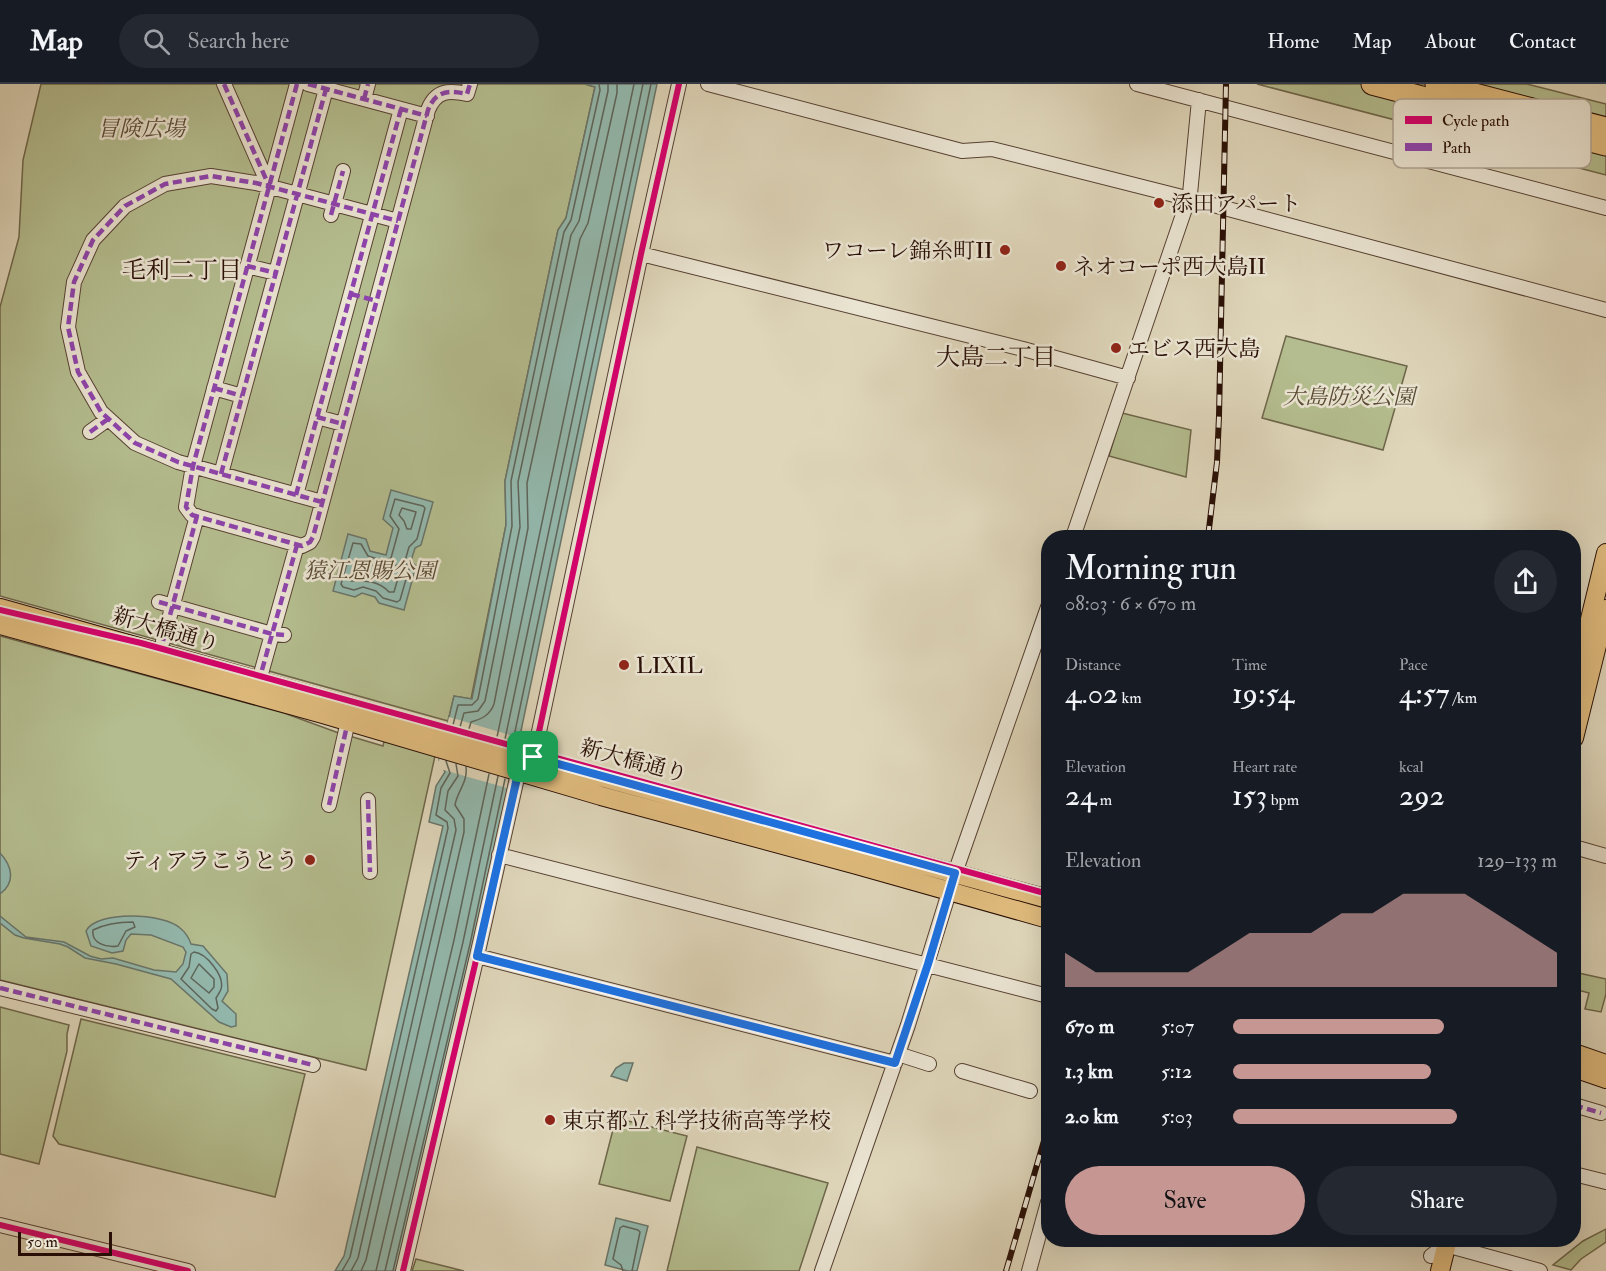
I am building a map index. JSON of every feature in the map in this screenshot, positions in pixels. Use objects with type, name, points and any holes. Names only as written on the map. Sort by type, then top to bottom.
[{"type":"highway","points":[[1372,84],[1430,99]]},
{"type":"highway","points":[[1436,84],[1494,99]]},
{"type":"highway","points":[[1591,124],[1606,128]]},
{"type":"highway","points":[[1591,141],[1606,145]]},
{"type":"main road","points":[[1581,656],[1606,553]]},
{"type":"main road","name":"新大橋通り","points":[[0,608],[520,762],[1041,896]]},
{"type":"main road","points":[[1581,710],[1606,609]]},
{"type":"main road","name":"新大橋通り","points":[[0,625],[323,714],[437,739]]},
{"type":"main road","name":"新大橋通り","points":[[520,762],[601,796],[1041,917]]},
{"type":"main road","points":[[1581,1056],[1606,1065]]},
{"type":"main road","points":[[1581,1070],[1606,1079]]},
{"type":"street","points":[[224,84],[269,186]]},
{"type":"street","points":[[297,84],[193,466],[186,507],[188,512],[197,516],[302,546],[310,542],[322,502],[432,100],[439,94],[449,91],[467,94],[470,84]]},
{"type":"street","points":[[308,84],[427,116]]},
{"type":"street","points":[[364,99],[368,84]]},
{"type":"street","points":[[403,1271],[679,84]]},
{"type":"street","points":[[708,84],[962,151],[992,149],[1188,198],[1606,310]]},
{"type":"street","points":[[1137,84],[1393,151]]},
{"type":"street","points":[[221,474],[326,89]]},
{"type":"street","points":[[1075,530],[1188,198],[1199,100]]},
{"type":"street","points":[[296,495],[401,109]]},
{"type":"street","points":[[1455,168],[1606,208]]},
{"type":"street","points":[[333,209],[343,171]]},
{"type":"street","points":[[322,502],[178,462],[135,443],[101,412],[78,372],[69,327],[74,282],[93,240],[125,206],[165,184],[211,176],[269,186],[298,194],[333,209],[372,214],[398,221]]},
{"type":"street","points":[[641,254],[1023,349],[1128,378]]},
{"type":"street","points":[[248,266],[276,273]]},
{"type":"street","points":[[351,294],[377,301]]},
{"type":"street","points":[[214,388],[242,396]]},
{"type":"street","points":[[317,417],[344,424]]},
{"type":"street","points":[[90,432],[108,419]]},
{"type":"street","points":[[163,641],[166,604],[197,516]]},
{"type":"street","points":[[262,670],[278,634],[297,544]]},
{"type":"street","points":[[166,604],[278,634]]},
{"type":"street","points":[[822,1271],[897,1058],[955,873],[1041,627]]},
{"type":"street","points":[[329,805],[346,730]]},
{"type":"street","points":[[368,800],[370,872]]},
{"type":"street","points":[[1581,849],[1606,856]]},
{"type":"street","points":[[499,855],[1041,994]]},
{"type":"street","points":[[477,956],[929,1064]]},
{"type":"street","points":[[0,988],[313,1065]]},
{"type":"street","points":[[962,1071],[1030,1091]]},
{"type":"street","points":[[1581,1109],[1601,1113]]},
{"type":"street","points":[[1581,1176],[1606,1182]]},
{"type":"street","points":[[0,1225],[188,1271]]},
{"type":"street","points":[[1029,1271],[1041,1227]]},
{"type":"street","points":[[1438,1253],[1540,1271]]},
{"type":"green space","name":"猿江恩賜公園","points":[[41,84],[585,84],[595,87],[566,218],[558,230],[505,481],[506,525],[471,699],[454,696],[448,721],[0,596],[0,307],[19,237],[23,160]]},
{"type":"green space","points":[[1257,84],[1527,84],[1586,99],[1393,99],[1393,119]]},
{"type":"green space","points":[[1591,100],[1606,104],[1606,175],[1579,168],[1591,168]]},
{"type":"green space","name":"大島防災公園","points":[[1286,336],[1407,366],[1383,450],[1262,418]]},
{"type":"green space","points":[[1122,413],[1191,430],[1186,477],[1109,456]]},
{"type":"green space","points":[[0,636],[284,713],[383,746],[384,741],[435,756],[366,1070],[0,980]]},
{"type":"green space","points":[[1581,974],[1606,979],[1606,994],[1601,1012],[1585,1009],[1589,993],[1581,991]]},
{"type":"green space","points":[[0,1007],[69,1025],[67,1051],[39,1164],[0,1154]]},
{"type":"green space","points":[[81,1019],[305,1074],[275,1197],[59,1144],[53,1136]]},
{"type":"green space","points":[[616,1118],[687,1136],[670,1201],[599,1184]]},
{"type":"green space","points":[[697,1147],[828,1183],[799,1271],[667,1271]]},
{"type":"green space","points":[[1606,1229],[1606,1242],[1581,1259],[1571,1270],[1553,1265],[1576,1247],[1581,1247],[1583,1241]]},
{"type":"green space","points":[[416,1259],[464,1271],[412,1271]]},
{"type":"water","points":[[585,84],[657,84],[476,945],[398,1271],[335,1271],[344,1256],[443,826],[429,822],[436,786],[445,772],[439,760],[454,696],[472,699],[506,525],[505,481],[558,230],[566,218],[595,87]]},
{"type":"water","points":[[391,490],[433,502],[421,545],[415,548],[411,561],[416,566],[404,610],[379,603],[375,597],[362,593],[355,597],[333,591],[348,534],[366,539],[370,551],[386,555],[393,528],[383,519]]},
{"type":"water","points":[[0,853],[7,863],[10,879],[0,894]]},
{"type":"water","points":[[0,916],[26,937],[64,942],[90,956],[101,959],[113,958],[154,970],[176,972],[183,964],[186,952],[183,947],[151,935],[131,934],[126,940],[123,951],[112,953],[91,946],[86,931],[93,924],[116,917],[146,917],[172,923],[184,931],[191,944],[203,946],[227,974],[228,991],[222,1001],[236,1014],[236,1026],[231,1027],[219,1022],[171,979],[85,958],[60,944],[15,935],[0,923]]},
{"type":"water","points":[[624,1063],[633,1063],[627,1081],[611,1076],[616,1068]]},
{"type":"water","points":[[616,1218],[648,1226],[637,1271],[605,1265]]},
{"type":"pier","points":[[449,717],[517,737],[507,788],[440,769],[438,765]]},
{"type":"railway","points":[[1209,530],[1217,462],[1219,416],[1226,84]]},
{"type":"railway","points":[[1006,1271],[1041,1151]]},
{"type":"marked path","points":[[224,84],[269,186]]},
{"type":"marked path","points":[[297,84],[193,466],[186,507],[192,515],[302,546],[310,542],[313,537],[428,110],[439,95],[449,92],[467,94],[470,84]]},
{"type":"marked path","points":[[308,84],[427,116]]},
{"type":"marked path","points":[[364,99],[368,84]]},
{"type":"marked path","points":[[221,474],[326,89]]},
{"type":"marked path","points":[[296,495],[401,109]]},
{"type":"marked path","points":[[331,215],[343,171]]},
{"type":"marked path","points":[[322,502],[178,462],[135,443],[101,412],[78,372],[68,327],[74,282],[93,240],[125,206],[165,184],[211,176],[256,183],[398,221]]},
{"type":"marked path","points":[[247,266],[276,273]]},
{"type":"marked path","points":[[351,294],[377,301]]},
{"type":"marked path","points":[[214,388],[242,396]]},
{"type":"marked path","points":[[317,417],[343,424]]},
{"type":"marked path","points":[[90,432],[108,419]]},
{"type":"marked path","points":[[163,641],[197,516]]},
{"type":"marked path","points":[[262,670],[297,545]]},
{"type":"marked path","points":[[159,602],[272,634],[284,635]]},
{"type":"marked path","points":[[329,805],[346,730]]},
{"type":"marked path","points":[[368,800],[370,872]]},
{"type":"marked path","points":[[0,988],[313,1065]]},
{"type":"marked path","points":[[1581,1107],[1601,1113]]},
{"type":"cycle path","points":[[403,1271],[517,778],[533,757],[537,741],[679,84]]},
{"type":"cycle path","points":[[0,610],[141,643],[1041,892]]},
{"type":"cycle path","points":[[0,1225],[188,1271]]},
{"type":"place","name":"添田アパート","points":[[1159,203]]},
{"type":"place","name":"ワコーレ錦糸町II","points":[[1005,250]]},
{"type":"place","name":"ネオコーポ西大島II","points":[[1061,266]]},
{"type":"place","name":"エビス西大島","points":[[1116,348]]},
{"type":"place","name":"LIXIL","points":[[624,665]]},
{"type":"place","name":"ティアラこうとう","points":[[310,860]]},
{"type":"place","name":"東京都立 科学技術高等学校","points":[[550,1120]]},
{"type":"district","name":"毛利二丁目","points":[[182,270]]},
{"type":"district","name":"大島二丁目","points":[[996,357]]},
{"type":"route","points":[[533,757],[955,873],[895,1063],[477,956],[517,778],[520,771],[533,757]]},
{"type":"park label","name":"冒険広場","points":[[141,128]]}]
